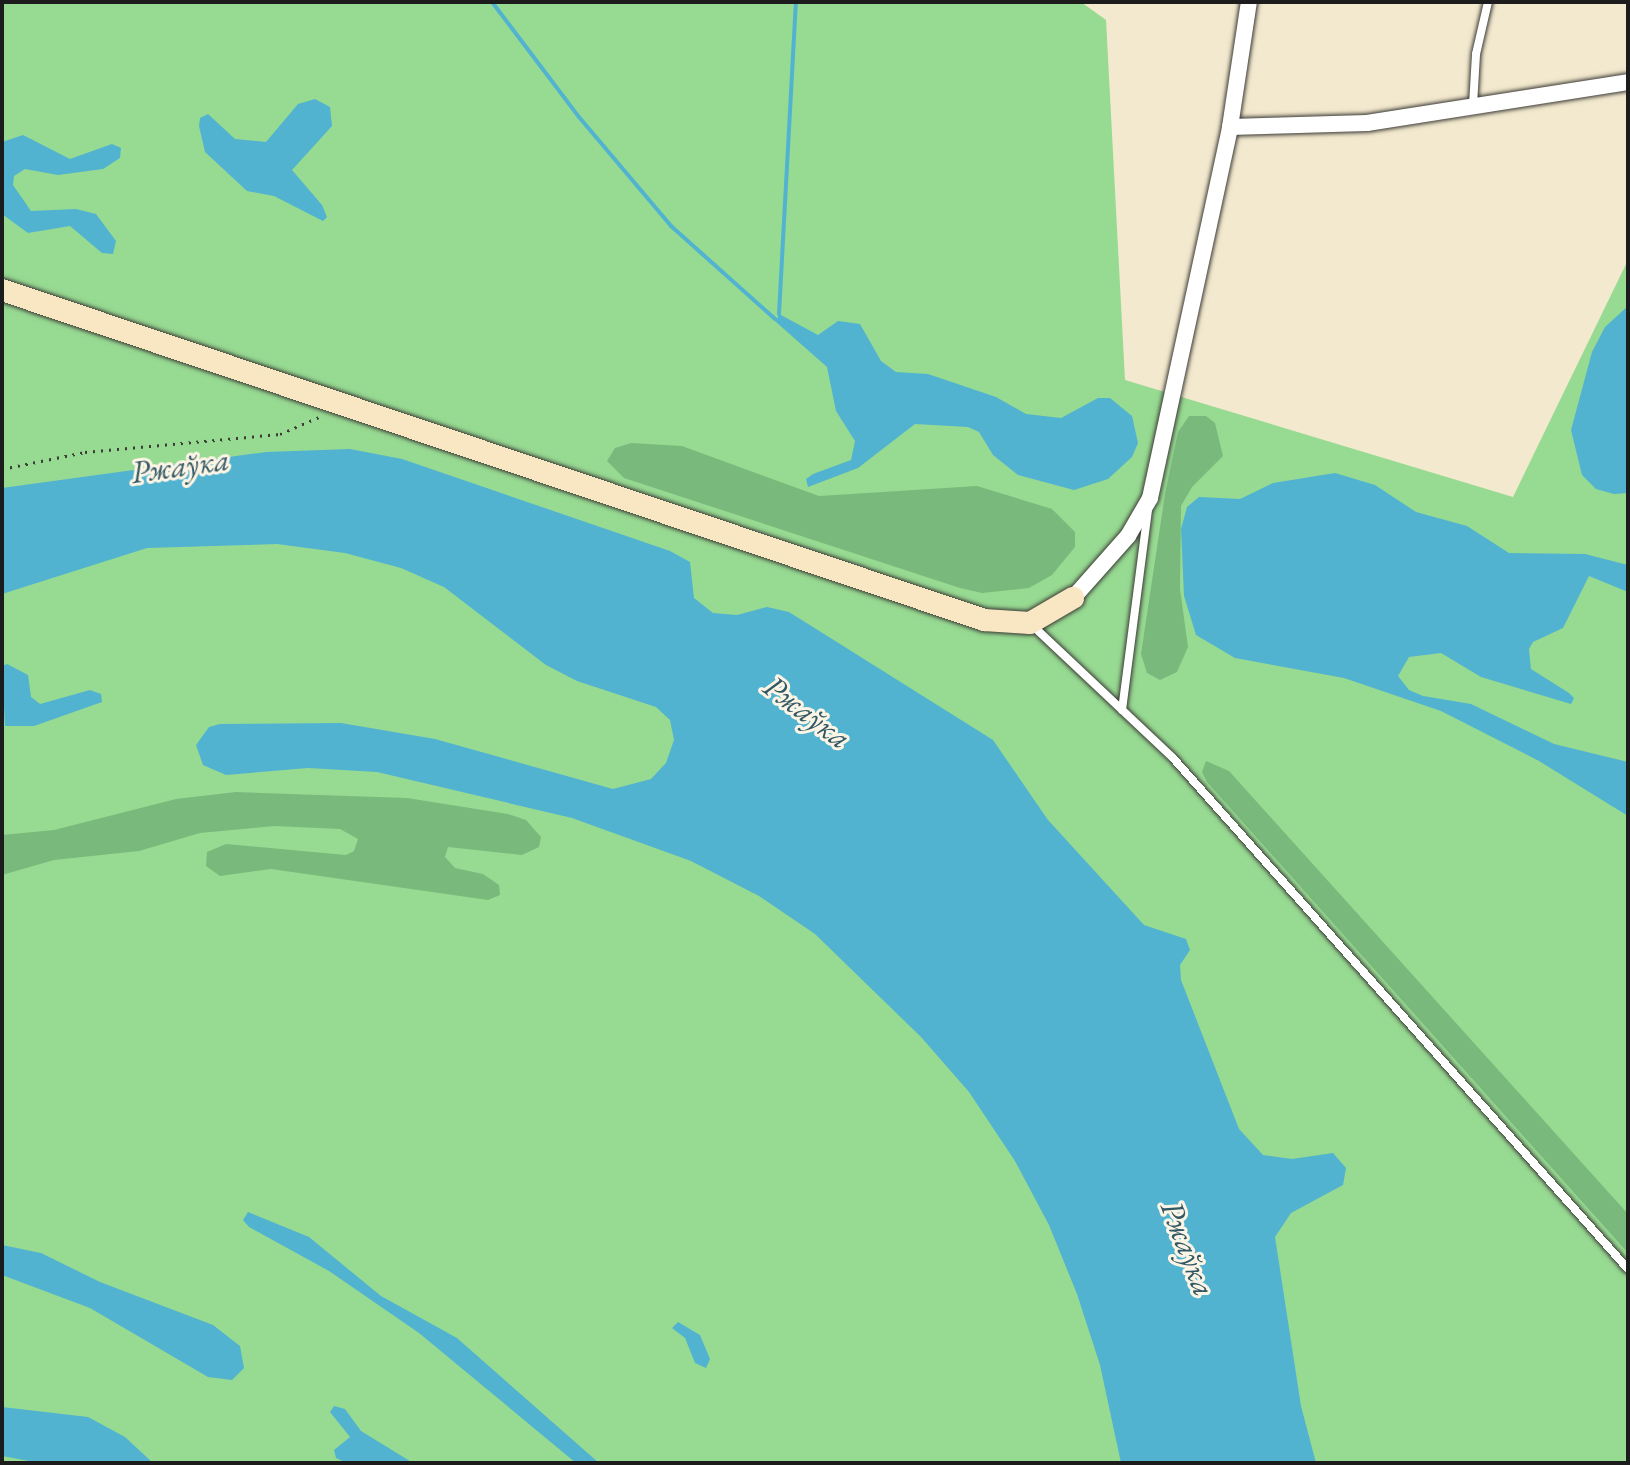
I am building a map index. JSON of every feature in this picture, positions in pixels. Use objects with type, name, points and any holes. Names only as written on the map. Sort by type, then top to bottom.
[{"type":"street","points":[[2,290],[984,620],[1030,623],[1073,598],[1128,536],[1150,498],[1230,127],[1249,2]]},
{"type":"street","points":[[1230,127],[1367,123],[1628,82]]},
{"type":"lane","points":[[1473,106],[1476,54],[1488,2]]},
{"type":"lane","points":[[1122,710],[1150,498]]},
{"type":"lane","points":[[1030,623],[1173,758],[1628,1269]]},
{"type":"path","points":[[2,469],[85,452],[280,434],[314,423],[328,400]]},
{"type":"green space","points":[[2,2],[1081,2],[1106,20],[1125,380],[1513,497],[1628,260],[1628,1463],[2,1463]]},
{"type":"green space","points":[[1189,416],[1206,416],[1215,423],[1223,456],[1192,487],[1181,506],[1180,589],[1188,647],[1177,672],[1160,680],[1147,673],[1141,654],[1165,494],[1178,432]]},
{"type":"green space","points":[[631,443],[682,446],[819,496],[977,486],[1052,509],[1075,532],[1075,547],[1052,575],[1029,588],[982,593],[960,588],[624,478],[607,461],[615,448]]},
{"type":"green space","points":[[1206,761],[1229,771],[1628,1214],[1628,1253],[1207,782],[1202,772]]},
{"type":"green space","points":[[236,792],[407,798],[508,814],[526,820],[541,837],[539,847],[522,855],[448,847],[445,857],[455,868],[483,874],[499,885],[500,895],[488,900],[271,869],[220,876],[206,866],[207,852],[226,844],[346,855],[354,851],[358,839],[340,829],[274,826],[200,833],[139,851],[54,860],[2,875],[2,835],[54,830],[176,799]]},
{"type":"water","points":[[315,99],[330,107],[332,126],[292,170],[322,205],[327,217],[323,221],[274,196],[247,191],[205,152],[199,126],[200,118],[208,114],[235,139],[266,142],[298,104]]},
{"type":"water","points":[[23,135],[70,159],[112,144],[121,148],[120,158],[103,169],[58,175],[25,169],[14,176],[13,185],[31,211],[76,209],[96,214],[116,241],[113,254],[102,253],[70,226],[28,233],[2,214],[2,142]]},
{"type":"water","points":[[1628,306],[1628,493],[1614,494],[1596,489],[1582,475],[1571,430],[1592,352],[1605,327]]},
{"type":"water","points":[[779,314],[818,335],[838,321],[860,324],[881,361],[896,372],[928,374],[996,397],[1026,414],[1061,418],[1098,398],[1110,398],[1132,416],[1138,443],[1132,457],[1108,479],[1074,490],[1018,475],[993,455],[979,432],[968,427],[915,424],[858,468],[808,487],[806,479],[813,474],[851,460],[855,441],[836,411],[827,367],[776,322]]},
{"type":"water","name":"Ржаўка","points":[[350,449],[402,459],[670,551],[690,562],[694,598],[713,613],[737,615],[767,607],[789,612],[993,740],[1048,820],[1144,925],[1186,939],[1190,950],[1180,965],[1181,980],[1239,1129],[1263,1155],[1292,1159],[1333,1153],[1346,1168],[1343,1185],[1291,1213],[1275,1237],[1301,1406],[1316,1463],[1121,1463],[1100,1365],[1077,1294],[1049,1225],[1015,1161],[969,1092],[921,1037],[815,934],[759,896],[691,861],[572,818],[377,772],[308,768],[226,775],[203,765],[196,745],[209,727],[220,724],[341,723],[435,739],[613,789],[651,779],[666,763],[674,740],[670,720],[656,707],[577,681],[546,665],[444,587],[401,568],[345,553],[277,544],[147,548],[2,594],[2,488],[266,452]]},
{"type":"water","points":[[1335,473],[1375,485],[1416,512],[1467,526],[1509,553],[1585,554],[1628,565],[1628,592],[1589,576],[1563,628],[1533,642],[1529,649],[1531,669],[1569,693],[1574,698],[1571,704],[1481,677],[1441,653],[1409,657],[1398,676],[1409,690],[1423,696],[1471,704],[1554,744],[1628,762],[1628,816],[1539,761],[1441,711],[1344,678],[1235,658],[1196,635],[1184,596],[1181,529],[1187,507],[1199,497],[1240,499],[1273,483]]},
{"type":"water","points":[[7,664],[28,675],[31,697],[40,704],[90,690],[101,694],[102,702],[34,726],[5,726],[2,666]]},
{"type":"water","points":[[248,1212],[309,1237],[381,1296],[457,1338],[599,1463],[576,1463],[419,1333],[329,1271],[249,1227],[243,1220]]},
{"type":"water","points":[[2,1245],[41,1253],[100,1282],[213,1325],[240,1346],[244,1368],[232,1380],[208,1377],[90,1308],[2,1275]]},
{"type":"water","points":[[678,1322],[700,1335],[710,1359],[706,1368],[695,1363],[685,1338],[672,1328]]},
{"type":"water","points":[[334,1406],[345,1409],[361,1431],[413,1463],[347,1463],[336,1458],[334,1450],[350,1437],[330,1412]]},
{"type":"water","points":[[2,1407],[88,1417],[125,1437],[153,1463],[40,1463],[2,1456]]},
{"type":"waterway","points":[[492,2],[579,117],[671,226],[775,319]]},
{"type":"waterway","points":[[779,314],[796,2]]}]
